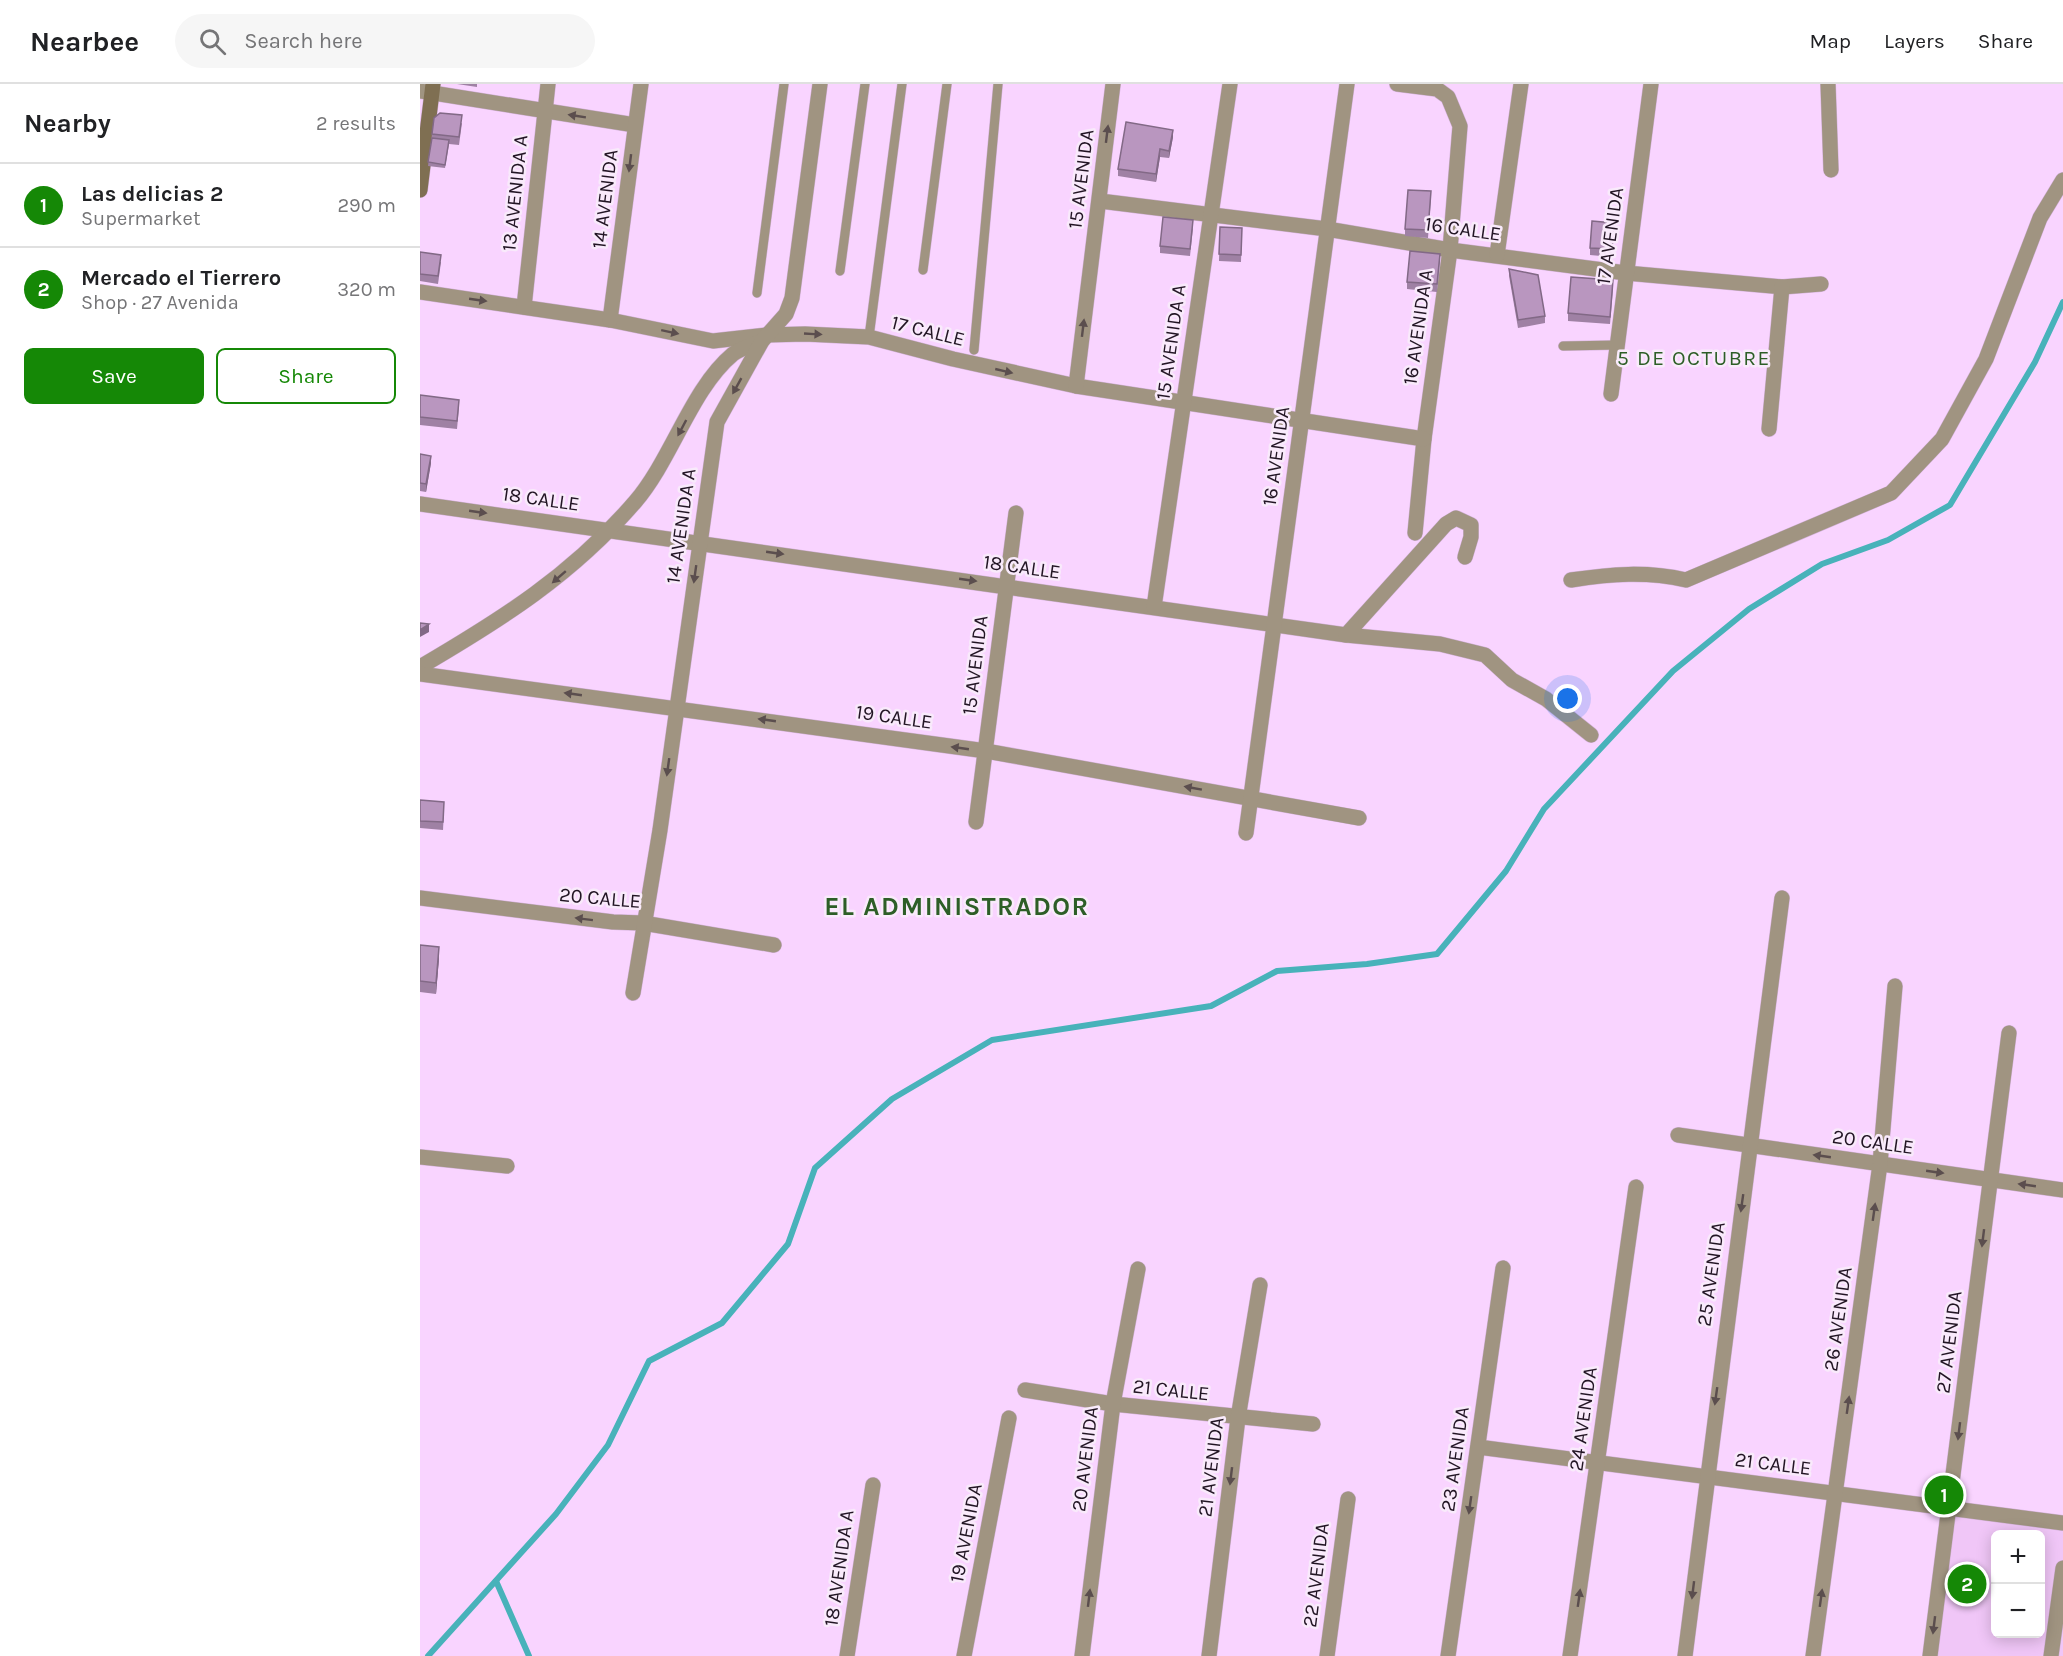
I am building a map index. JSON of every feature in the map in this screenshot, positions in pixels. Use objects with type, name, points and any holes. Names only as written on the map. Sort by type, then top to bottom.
[{"type":"street","name":"13 AVENIDA A","points":[[524,307],[548,84]]},
{"type":"street","name":"14 AVENIDA","points":[[610,320],[641,84]]},
{"type":"street","name":"14 AVENIDA A","points":[[633,993],[660,830],[717,422],[764,338],[786,314],[792,298],[820,84]]},
{"type":"street","name":"15 AVENIDA","points":[[1076,386],[1113,84]]},
{"type":"street","name":"15 AVENIDA A","points":[[1154,607],[1230,84]]},
{"type":"street","name":"16 AVENIDA","points":[[1246,834],[1347,84]]},
{"type":"street","name":"16 AVENIDA A","points":[[1397,84],[1437,89],[1448,97],[1460,126],[1450,250],[1424,439],[1415,533]]},
{"type":"street","points":[[1497,255],[1521,84]]},
{"type":"street","name":"17 AVENIDA","points":[[1611,394],[1651,84]]},
{"type":"street","points":[[1828,84],[1831,170]]},
{"type":"street","points":[[420,190],[428,90],[635,125]]},
{"type":"street","points":[[1571,580],[1612,573],[1654,573],[1686,580],[1891,493],[1942,439],[1986,359],[2040,218],[2063,180]]},
{"type":"street","name":"16 CALLE","points":[[1100,201],[1328,229],[1450,250],[1626,273],[1782,287],[1821,284]]},
{"type":"street","points":[[1769,429],[1782,287]]},
{"type":"street","name":"17 CALLE","points":[[420,292],[610,320],[713,341],[869,337],[963,362],[1076,386],[1302,418],[1424,439]]},
{"type":"street","points":[[420,667],[501,620],[556,580],[610,530],[638,499],[663,463],[716,372],[735,353],[764,338]]},
{"type":"street","name":"18 CALLE","points":[[420,504],[1346,634],[1440,644],[1485,655],[1512,680],[1546,699],[1591,735]]},
{"type":"street","name":"15 AVENIDA","points":[[976,822],[1016,513]]},
{"type":"street","points":[[1346,634],[1446,524],[1456,518],[1471,525],[1471,537],[1465,557]]},
{"type":"street","name":"19 CALLE","points":[[420,674],[986,752],[1359,818]]},
{"type":"street","name":"20 CALLE","points":[[420,898],[613,922],[643,922],[774,945]]},
{"type":"street","name":"25 AVENIDA","points":[[1685,1656],[1706,1477],[1782,898]]},
{"type":"street","name":"26 AVENIDA","points":[[1813,1656],[1880,1164],[1895,986]]},
{"type":"street","name":"27 AVENIDA","points":[[1930,1656],[2009,1033]]},
{"type":"street","name":"20 CALLE","points":[[1678,1135],[2063,1190]]},
{"type":"street","points":[[420,1157],[507,1166]]},
{"type":"street","name":"24 AVENIDA","points":[[1570,1656],[1636,1187]]},
{"type":"street","name":"23 AVENIDA","points":[[1448,1656],[1503,1268]]},
{"type":"street","name":"20 AVENIDA","points":[[1082,1656],[1113,1404],[1138,1269]]},
{"type":"street","name":"21 AVENIDA","points":[[1209,1656],[1238,1418],[1260,1285]]},
{"type":"street","name":"21 CALLE","points":[[1025,1390],[1113,1404],[1313,1424]]},
{"type":"street","name":"19 AVENIDA","points":[[964,1656],[1008,1419]]},
{"type":"street","name":"21 CALLE","points":[[1478,1447],[2063,1523]]},
{"type":"street","name":"18 AVENIDA A","points":[[847,1656],[873,1485]]},
{"type":"street","name":"22 AVENIDA","points":[[1327,1656],[1347,1499]]},
{"type":"street","points":[[2051,1656],[2063,1568]]},
{"type":"lane","points":[[757,293],[784,84]]},
{"type":"lane","points":[[840,271],[865,84]]},
{"type":"lane","points":[[869,337],[902,84]]},
{"type":"lane","points":[[923,270],[947,84]]},
{"type":"lane","points":[[974,350],[998,84]]},
{"type":"lane","points":[[1563,346],[1617,345]]},
{"type":"shaded area","points":[[1949,1508],[2063,1523],[2063,1656],[1930,1656]]},
{"type":"building","points":[[440,113],[462,115],[459,137],[432,134],[434,118]]},
{"type":"building","points":[[1126,122],[1173,130],[1169,151],[1160,149],[1156,174],[1118,169]]},
{"type":"building","points":[[432,138],[449,140],[445,165],[428,162]]},
{"type":"building","points":[[1408,190],[1431,191],[1428,230],[1405,229]]},
{"type":"building","points":[[1163,217],[1193,220],[1190,249],[1160,246]]},
{"type":"building","points":[[1592,221],[1614,223],[1612,249],[1590,248]]},
{"type":"building","points":[[1220,227],[1242,228],[1241,255],[1219,254]]},
{"type":"building","points":[[1410,251],[1440,254],[1437,284],[1407,282]]},
{"type":"building","points":[[420,252],[441,255],[438,276],[420,274]]},
{"type":"building","points":[[1509,269],[1538,275],[1545,316],[1518,320]]},
{"type":"building","points":[[1571,277],[1613,280],[1610,317],[1568,313]]},
{"type":"building","points":[[420,395],[459,400],[457,421],[420,417]]},
{"type":"building","points":[[420,454],[431,456],[426,484],[420,483]]},
{"type":"building","points":[[420,623],[429,624],[420,630]]},
{"type":"building","points":[[420,800],[444,802],[443,822],[420,821]]},
{"type":"building","points":[[420,945],[439,947],[436,983],[420,981]]},
{"type":"waterway","points":[[428,1656],[556,1514],[608,1445],[649,1361],[722,1323],[788,1244],[815,1168],[892,1099],[992,1040],[1211,1006],[1277,971],[1367,964],[1437,954],[1506,871],[1544,809],[1673,671],[1749,609],[1822,564],[1888,540],[1950,505],[2035,362],[2063,302]]},
{"type":"waterway","points":[[496,1581],[529,1656]]},
{"type":"place","name":"Las delicias 2","points":[[1944,1495]]},
{"type":"place","name":"Mercado el Tierrero","points":[[1967,1584]]},
{"type":"district","name":"5 DE OCTUBRE","points":[[1694,358]]},
{"type":"district","name":"EL ADMINISTRADOR","points":[[957,906]]}]
